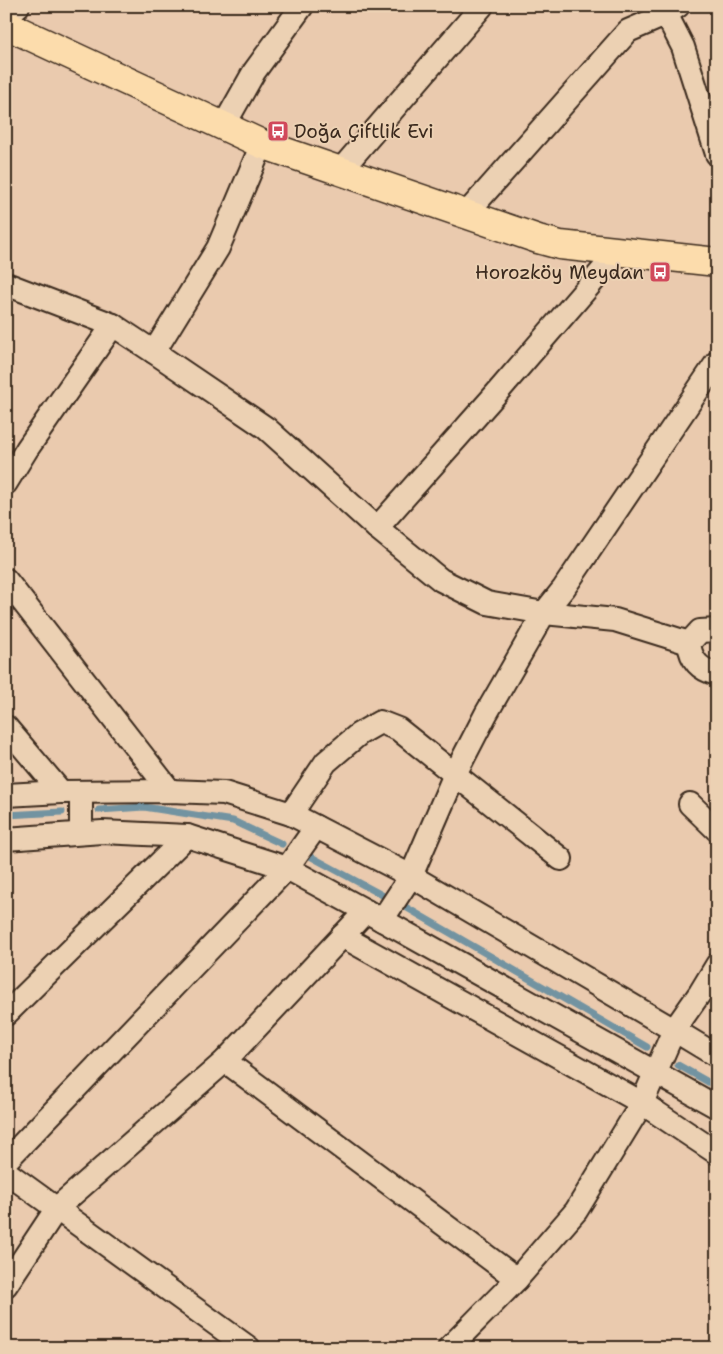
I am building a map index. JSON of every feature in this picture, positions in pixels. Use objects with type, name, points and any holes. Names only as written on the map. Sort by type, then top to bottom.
[{"type":"main road","points":[[6,25],[262,144],[466,214],[560,245],[717,262]]},
{"type":"street","points":[[6,17],[18,6]]},
{"type":"street","points":[[223,127],[254,72],[302,6]]},
{"type":"street","points":[[340,171],[482,6]]},
{"type":"street","points":[[466,214],[628,31],[668,9],[713,117],[717,154]]},
{"type":"street","points":[[154,352],[218,248],[262,144]]},
{"type":"street","points":[[377,528],[619,251]]},
{"type":"street","points":[[6,284],[114,325],[266,428],[377,528],[441,580],[487,604],[544,613],[615,620],[689,643]]},
{"type":"street","points":[[6,483],[27,449],[114,325]]},
{"type":"street","points":[[6,1285],[58,1208],[225,1061],[342,936],[374,915],[411,876],[455,774],[486,714],[544,613],[564,588],[717,362]]},
{"type":"street","points":[[6,580],[170,791]]},
{"type":"street","points":[[689,643],[700,631],[717,630]]},
{"type":"street","points":[[689,643],[693,661],[706,671],[717,674]]},
{"type":"street","points":[[291,814],[326,762],[359,734],[380,722],[398,729],[561,859]]},
{"type":"street","points":[[6,727],[71,792],[81,833]]},
{"type":"street","points":[[6,795],[170,791],[224,793],[291,814],[411,876],[717,1056]]},
{"type":"street","points":[[690,804],[717,830]]},
{"type":"street","points":[[6,1161],[287,868],[316,827]]},
{"type":"street","points":[[6,839],[102,832],[188,836],[287,868],[717,1107]]},
{"type":"street","points":[[6,1014],[188,836]]},
{"type":"street","points":[[342,936],[642,1103],[717,1153]]},
{"type":"street","points":[[448,1348],[517,1279],[576,1211],[642,1103],[674,1030],[709,998],[717,964]]},
{"type":"street","points":[[225,1061],[517,1279]]},
{"type":"street","points":[[6,1172],[249,1348]]},
{"type":"waterway","points":[[99,810],[144,807],[233,821],[282,844]]},
{"type":"waterway","points":[[6,815],[62,812]]},
{"type":"waterway","points":[[306,854],[382,895]]},
{"type":"waterway","points":[[402,905],[647,1047]]},
{"type":"waterway","points":[[678,1065],[717,1087]]},
{"type":"place","name":"Doğa Çiftlik Evi","points":[[278,131]]},
{"type":"place","name":"Horozköy Meydan","points":[[660,272]]}]
